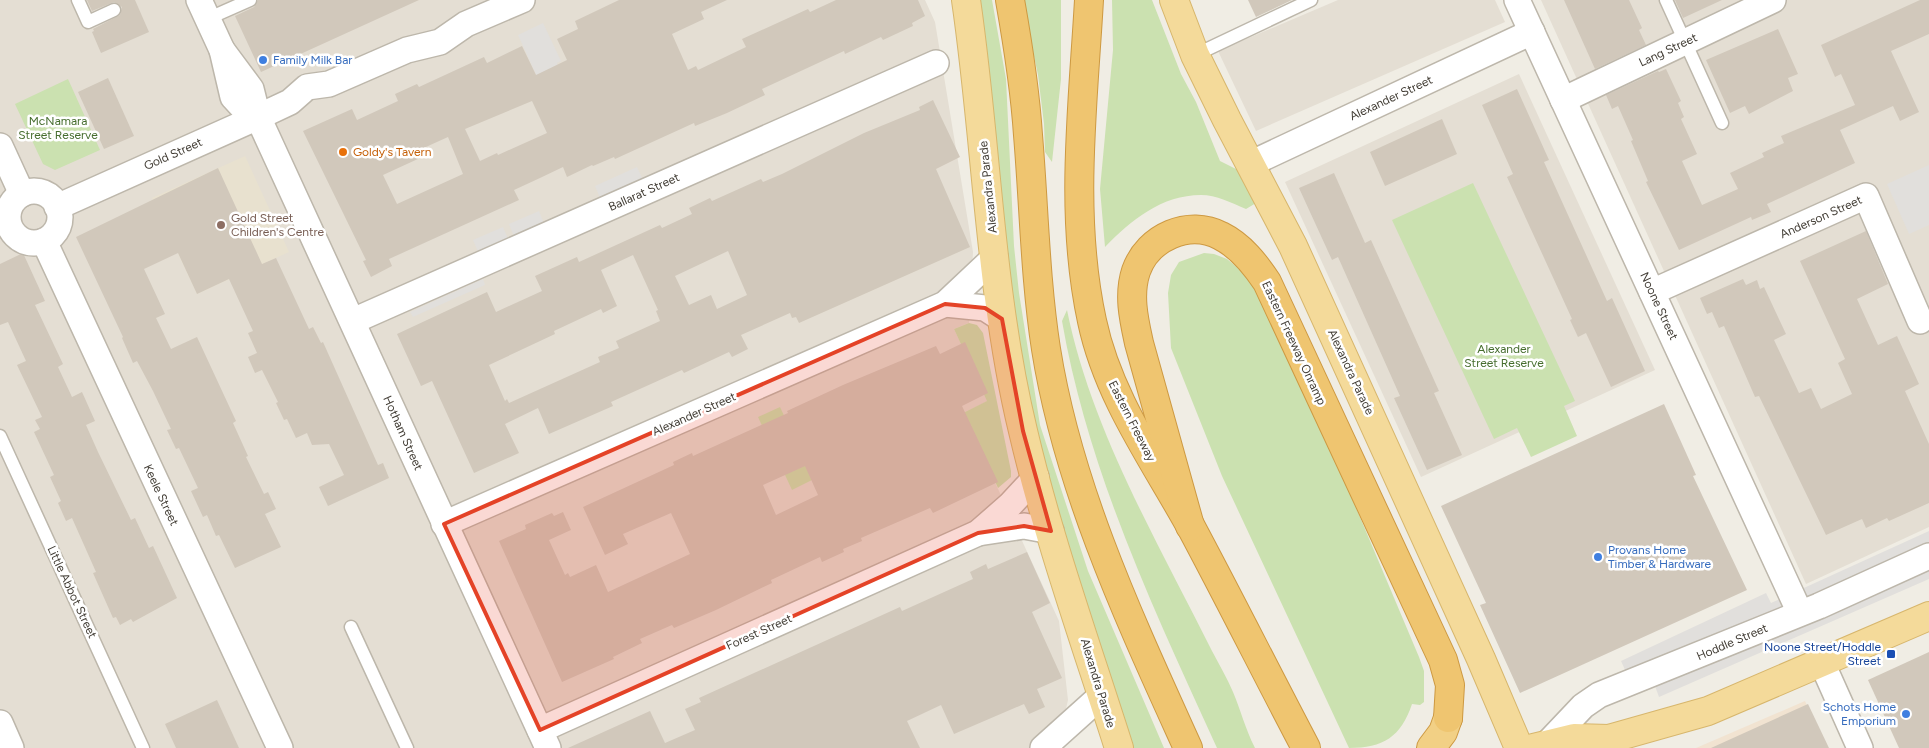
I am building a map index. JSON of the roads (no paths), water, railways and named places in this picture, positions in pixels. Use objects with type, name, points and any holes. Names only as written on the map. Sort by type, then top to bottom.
[{"type":"highway","points":[[1010,0],[1024,87],[1036,264],[1046,348],[1059,413],[1084,498],[1107,560],[1188,748]]},
{"type":"highway","name":"Eastern Freeway","points":[[1089,0],[1078,199],[1079,237],[1092,322],[1107,370],[1121,403],[1190,526],[1306,748]]},
{"type":"highway","name":"Eastern Freeway Onramp","points":[[1190,526],[1139,343],[1134,320],[1132,294],[1136,270],[1151,248],[1174,233],[1195,229],[1214,233],[1232,243],[1250,260],[1267,282],[1443,660],[1450,685],[1448,718],[1443,732],[1431,748]]},
{"type":"main road","name":"Alexandra Parade","points":[[966,0],[976,73],[1002,318],[1022,431],[1051,531],[1119,748]]},
{"type":"main road","name":"Alexandra Parade","points":[[1174,0],[1196,55],[1250,164],[1294,246],[1482,659],[1519,748]]},
{"type":"main road","name":"Hoddle Street","points":[[1540,746],[1574,738],[1604,744],[1708,711],[1929,616]]},
{"type":"street","name":"Gold Street","points":[[57,207],[290,102],[312,99],[330,84],[407,50],[440,42],[466,24],[520,0]]},
{"type":"street","name":"Noone Street","points":[[1517,0],[1800,613]]},
{"type":"street","name":"Lang Street","points":[[1563,100],[1773,0]]},
{"type":"street","name":"Hotham Street","points":[[203,9],[222,50],[251,89],[258,117],[544,739]]},
{"type":"street","name":"Alexander Street","points":[[1250,164],[1532,32]]},
{"type":"street","name":"Ballarat Street","points":[[353,322],[936,63]]},
{"type":"street","points":[[0,146],[22,194]]},
{"type":"street","points":[[30,192],[46,195],[57,207],[59,223],[51,236],[44,241],[37,243],[22,240],[5,231],[10,206],[22,194],[30,192]]},
{"type":"street","name":"Anderson Street","points":[[1652,292],[1866,196],[1920,321]]},
{"type":"street","name":"Keele Street","points":[[44,241],[280,748]]},
{"type":"street","name":"Alexander Street","points":[[444,524],[945,304],[995,257]]},
{"type":"street","name":"Alexander Street","points":[[945,304],[985,308],[1002,318]]},
{"type":"street","name":"Forest Street","points":[[544,739],[978,533],[1010,505],[1036,478]]},
{"type":"street","name":"Forest Street","points":[[978,533],[1024,526],[1051,531]]},
{"type":"street","name":"Hoddle Street","points":[[1540,746],[1583,706],[1599,695],[1800,613],[1929,556]]},
{"type":"street","points":[[1822,663],[1860,748]]},
{"type":"street","points":[[1043,748],[1102,695]]},
{"type":"street","points":[[0,723],[11,748]]},
{"type":"lane","points":[[78,0],[88,22],[114,10]]},
{"type":"lane","points":[[203,9],[250,0]]},
{"type":"lane","points":[[1196,55],[1311,0]]},
{"type":"lane","points":[[1666,0],[1722,123]]},
{"type":"lane","name":"Little Abbot Street","points":[[0,436],[143,748]]},
{"type":"lane","points":[[351,627],[407,748]]},
{"type":"place","name":"Family Milk Bar","points":[[263,60]]},
{"type":"place","name":"Goldy's Tavern","points":[[343,152]]},
{"type":"place","name":"Gold Street Children's Centre","points":[[221,225]]},
{"type":"place","name":"Provans Home Timber & Hardware","points":[[1598,557]]},
{"type":"place","name":"Noone Street/Hoddle Street","points":[[1891,654]]},
{"type":"place","name":"Schots Home Emporium","points":[[1906,714]]},
{"type":"park label","name":"McNamara Street Reserve","points":[[58,128]]},
{"type":"park label","name":"Alexander Street Reserve","points":[[1504,356]]}]
